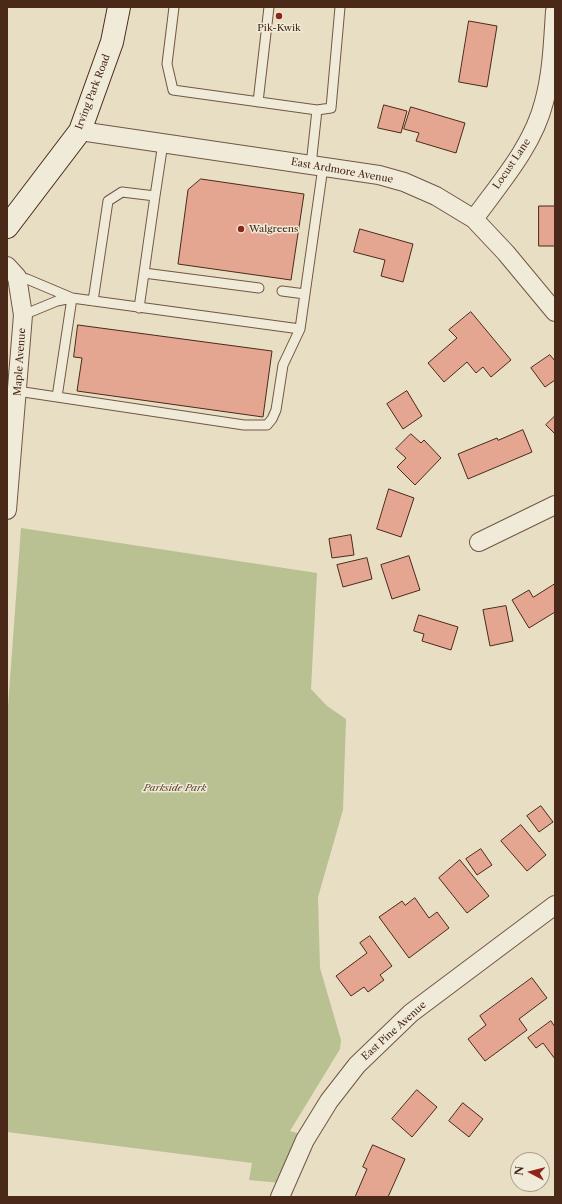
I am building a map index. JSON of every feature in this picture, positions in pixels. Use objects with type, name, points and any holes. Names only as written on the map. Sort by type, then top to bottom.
[{"type":"main road","name":"Irving Park Road","points":[[7,227],[80,131],[112,42],[119,7]]},
{"type":"street","name":"Locust Lane","points":[[474,219],[521,154],[544,103],[550,72],[555,11]]},
{"type":"street","name":"East Ardmore Avenue","points":[[80,131],[379,175],[404,182],[436,196],[474,219],[506,252],[555,312]]},
{"type":"street","name":"Maple Avenue","points":[[7,510],[9,469],[23,315],[12,271]]},
{"type":"street","points":[[479,542],[555,506]]},
{"type":"street","name":"East Pine Avenue","points":[[280,1197],[305,1140],[329,1101],[357,1065],[411,1013],[552,914]]},
{"type":"lane","points":[[174,7],[167,64],[173,90],[317,110],[331,108],[340,7]]},
{"type":"lane","points":[[258,102],[269,7]]},
{"type":"lane","points":[[17,391],[244,425],[267,425],[272,419],[276,410],[283,365],[300,329],[305,294],[317,166],[317,110]]},
{"type":"lane","points":[[139,308],[163,143]]},
{"type":"lane","points":[[93,301],[108,201],[122,192],[155,196]]},
{"type":"lane","points":[[12,271],[72,298],[300,329]]},
{"type":"lane","points":[[144,273],[259,288]]},
{"type":"lane","points":[[282,291],[305,294]]},
{"type":"lane","points":[[23,315],[57,301],[72,298]]},
{"type":"lane","points":[[57,397],[72,298]]},
{"type":"green space","name":"Parkside Park","points":[[21,528],[317,573],[311,689],[327,706],[346,719],[343,810],[318,897],[320,968],[341,1040],[340,1049],[290,1131],[297,1133],[300,1140],[281,1183],[249,1180],[252,1163],[7,1132],[7,721]]},
{"type":"building","points":[[469,21],[497,26],[487,87],[459,82]]},
{"type":"building","points":[[384,105],[407,111],[401,133],[378,128]]},
{"type":"building","points":[[411,107],[465,123],[456,153],[416,141],[419,133],[404,129]]},
{"type":"building","name":"Walgreens","points":[[201,179],[304,194],[291,280],[178,264],[188,190]]},
{"type":"building","points":[[539,206],[555,206],[555,246],[539,246]]},
{"type":"building","points":[[360,229],[413,244],[403,282],[381,276],[385,260],[354,252]]},
{"type":"building","points":[[471,312],[511,360],[491,377],[483,367],[476,373],[467,362],[444,382],[428,363],[457,338],[449,330]]},
{"type":"building","points":[[78,325],[272,351],[263,417],[77,391],[82,358],[74,357]]},
{"type":"building","points":[[550,355],[555,361],[555,380],[545,387],[531,368]]},
{"type":"building","points":[[407,391],[422,416],[403,429],[387,404]]},
{"type":"building","points":[[555,416],[555,434],[546,425]]},
{"type":"building","points":[[523,430],[532,452],[468,479],[458,454],[497,438],[498,440]]},
{"type":"building","points":[[411,434],[421,443],[424,440],[441,458],[415,485],[397,467],[406,458],[396,449]]},
{"type":"building","points":[[389,489],[414,498],[401,537],[377,529]]},
{"type":"building","points":[[351,535],[354,555],[332,558],[329,539]]},
{"type":"building","points":[[409,556],[420,590],[392,599],[381,565]]},
{"type":"building","points":[[367,558],[372,579],[343,587],[337,565]]},
{"type":"building","points":[[555,584],[555,612],[529,628],[512,600],[529,590],[533,597]]},
{"type":"building","points":[[506,606],[513,641],[490,646],[483,610]]},
{"type":"building","points":[[419,615],[458,627],[451,650],[422,641],[424,634],[414,631]]},
{"type":"building","points":[[541,806],[553,822],[539,832],[527,816]]},
{"type":"building","points":[[521,825],[546,855],[527,871],[501,841]]},
{"type":"building","points":[[481,849],[492,865],[477,875],[466,859]]},
{"type":"building","points":[[460,860],[489,896],[467,913],[439,878]]},
{"type":"building","points":[[415,898],[429,918],[437,912],[449,928],[409,958],[379,917],[402,901],[405,905]]},
{"type":"building","points":[[370,936],[392,966],[380,975],[384,980],[368,992],[364,987],[351,996],[336,976],[367,953],[360,943]]},
{"type":"building","points":[[532,978],[547,998],[519,1019],[527,1030],[485,1061],[468,1039],[486,1025],[480,1016]]},
{"type":"building","points":[[551,1021],[555,1027],[555,1059],[543,1043],[536,1048],[528,1038]]},
{"type":"building","points":[[417,1090],[437,1107],[412,1137],[392,1119]]},
{"type":"building","points":[[463,1103],[483,1119],[469,1137],[449,1121]]},
{"type":"building","points":[[373,1145],[405,1159],[388,1197],[355,1197],[367,1169],[363,1167]]},
{"type":"place","name":"Pik-Kwik","points":[[279,16]]},
{"type":"place","name":"Walgreens","points":[[241,229]]}]
